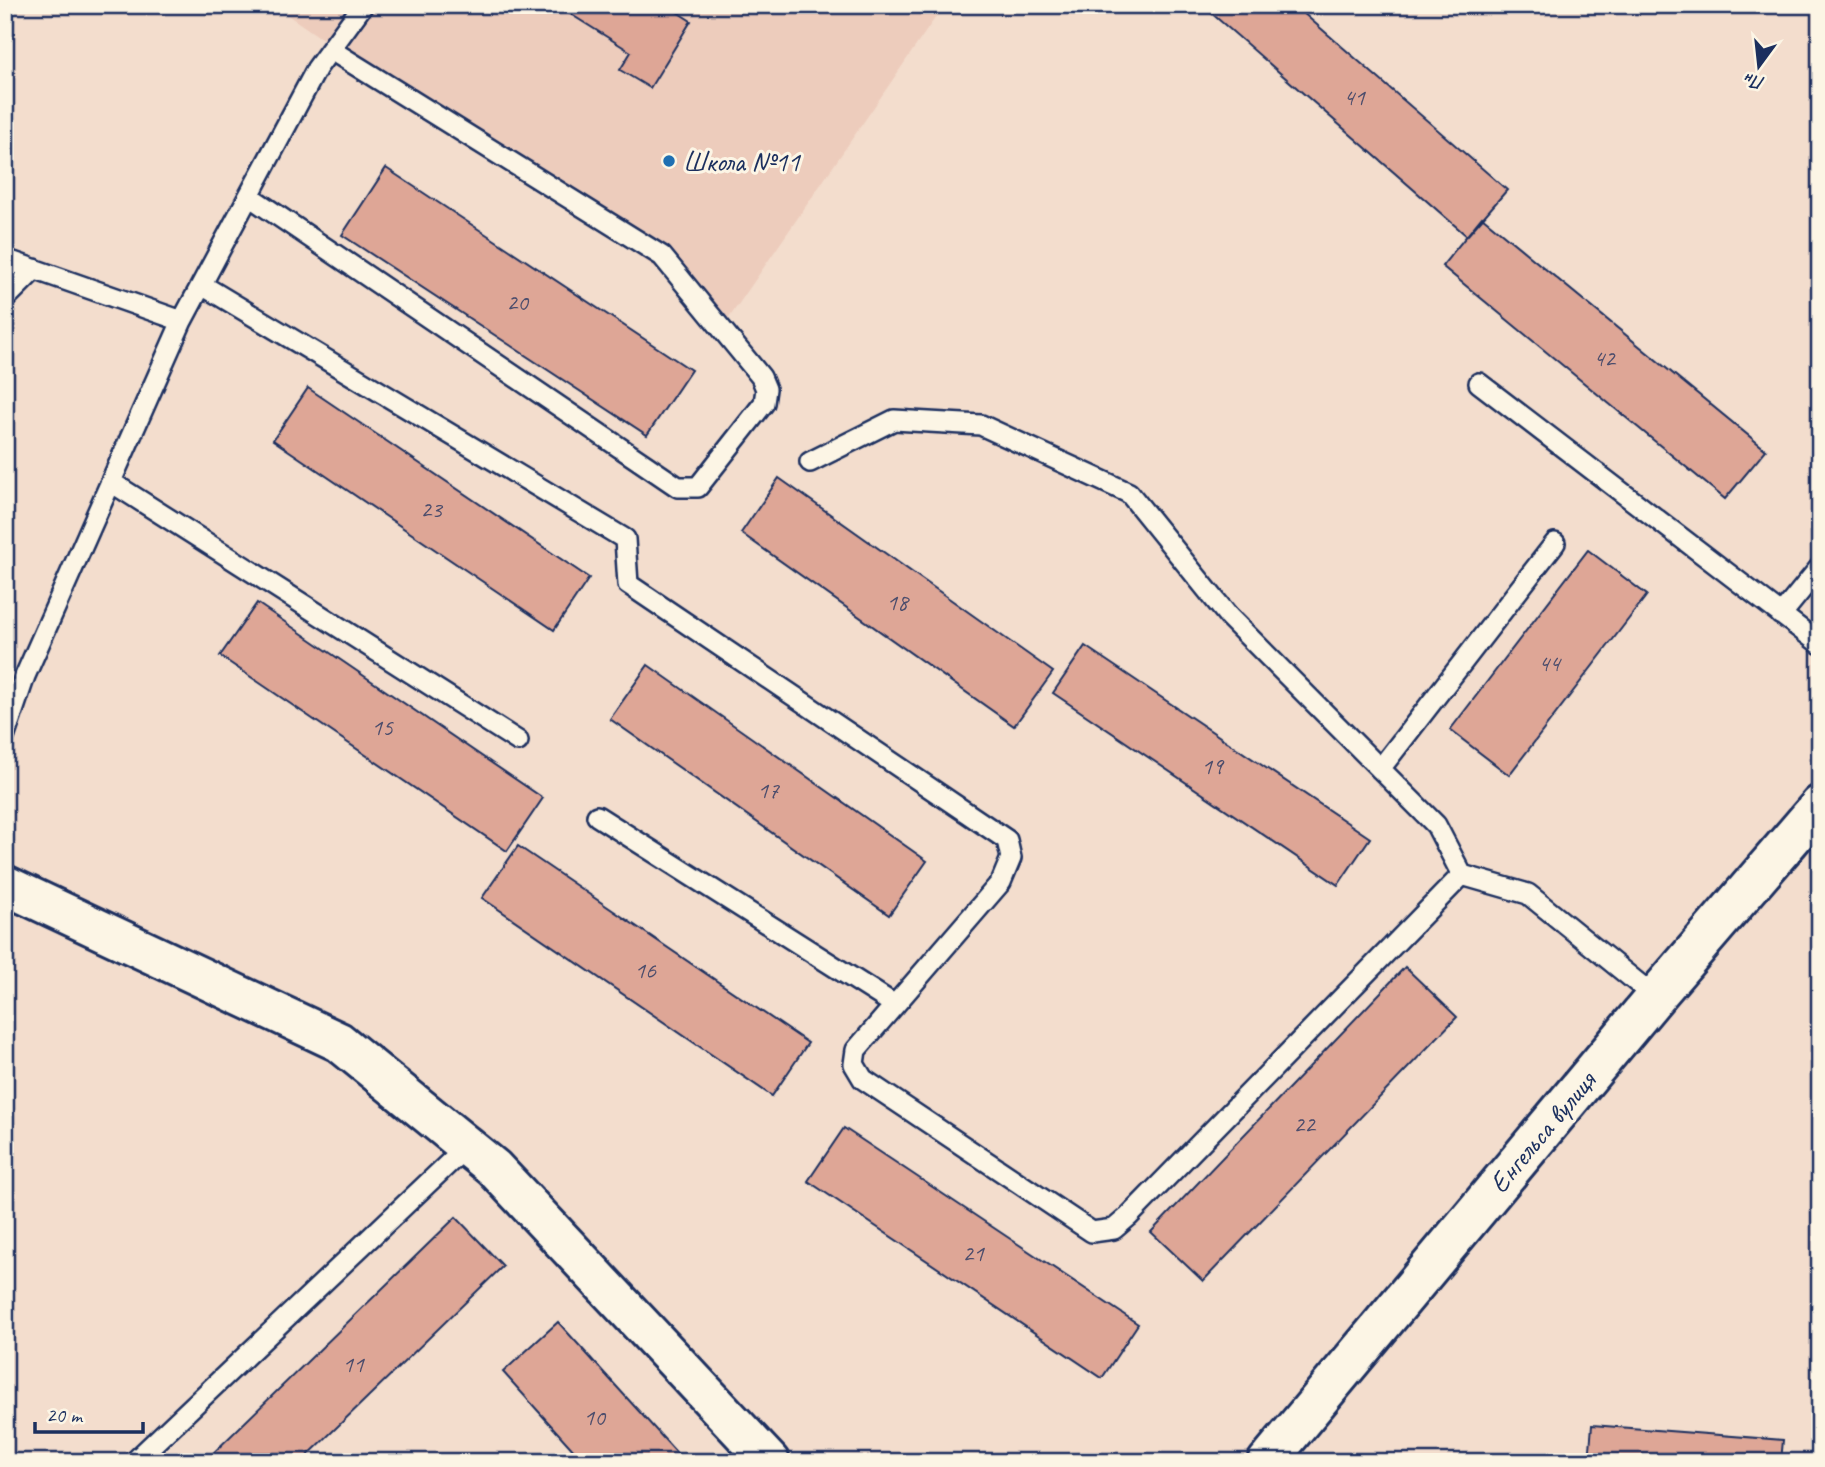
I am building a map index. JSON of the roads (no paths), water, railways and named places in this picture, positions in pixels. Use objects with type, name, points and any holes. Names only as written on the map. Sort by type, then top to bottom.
[{"type":"street","name":"Енгельса вулиця","points":[[1267,1462],[1655,997],[1820,805]]},
{"type":"street","points":[[5,885],[339,1042],[494,1168],[770,1462]]},
{"type":"lane","points":[[5,735],[24,676],[183,321],[317,68],[363,5]]},
{"type":"lane","points":[[249,196],[678,487],[698,487],[764,403],[766,388],[761,377],[662,256],[331,50]]},
{"type":"lane","points":[[5,259],[183,321]]},
{"type":"lane","points":[[5,299],[35,269]]},
{"type":"lane","points":[[202,285],[625,539],[628,584],[1007,840],[1011,858],[1001,882],[856,1050],[854,1063],[863,1079],[1092,1232],[1114,1229],[1128,1217],[1462,875]]},
{"type":"lane","points":[[1479,383],[1820,644]]},
{"type":"lane","points":[[810,462],[894,420],[981,425],[1129,493],[1229,617],[1436,825],[1462,875],[1528,894],[1655,997]]},
{"type":"lane","points":[[111,482],[518,741]]},
{"type":"lane","points":[[1380,769],[1555,543]]},
{"type":"lane","points":[[1781,615],[1820,567]]},
{"type":"lane","points":[[597,816],[895,1005]]},
{"type":"lane","points":[[134,1462],[467,1146]]},
{"type":"place","name":"Школа №11","points":[[669,161]]}]
